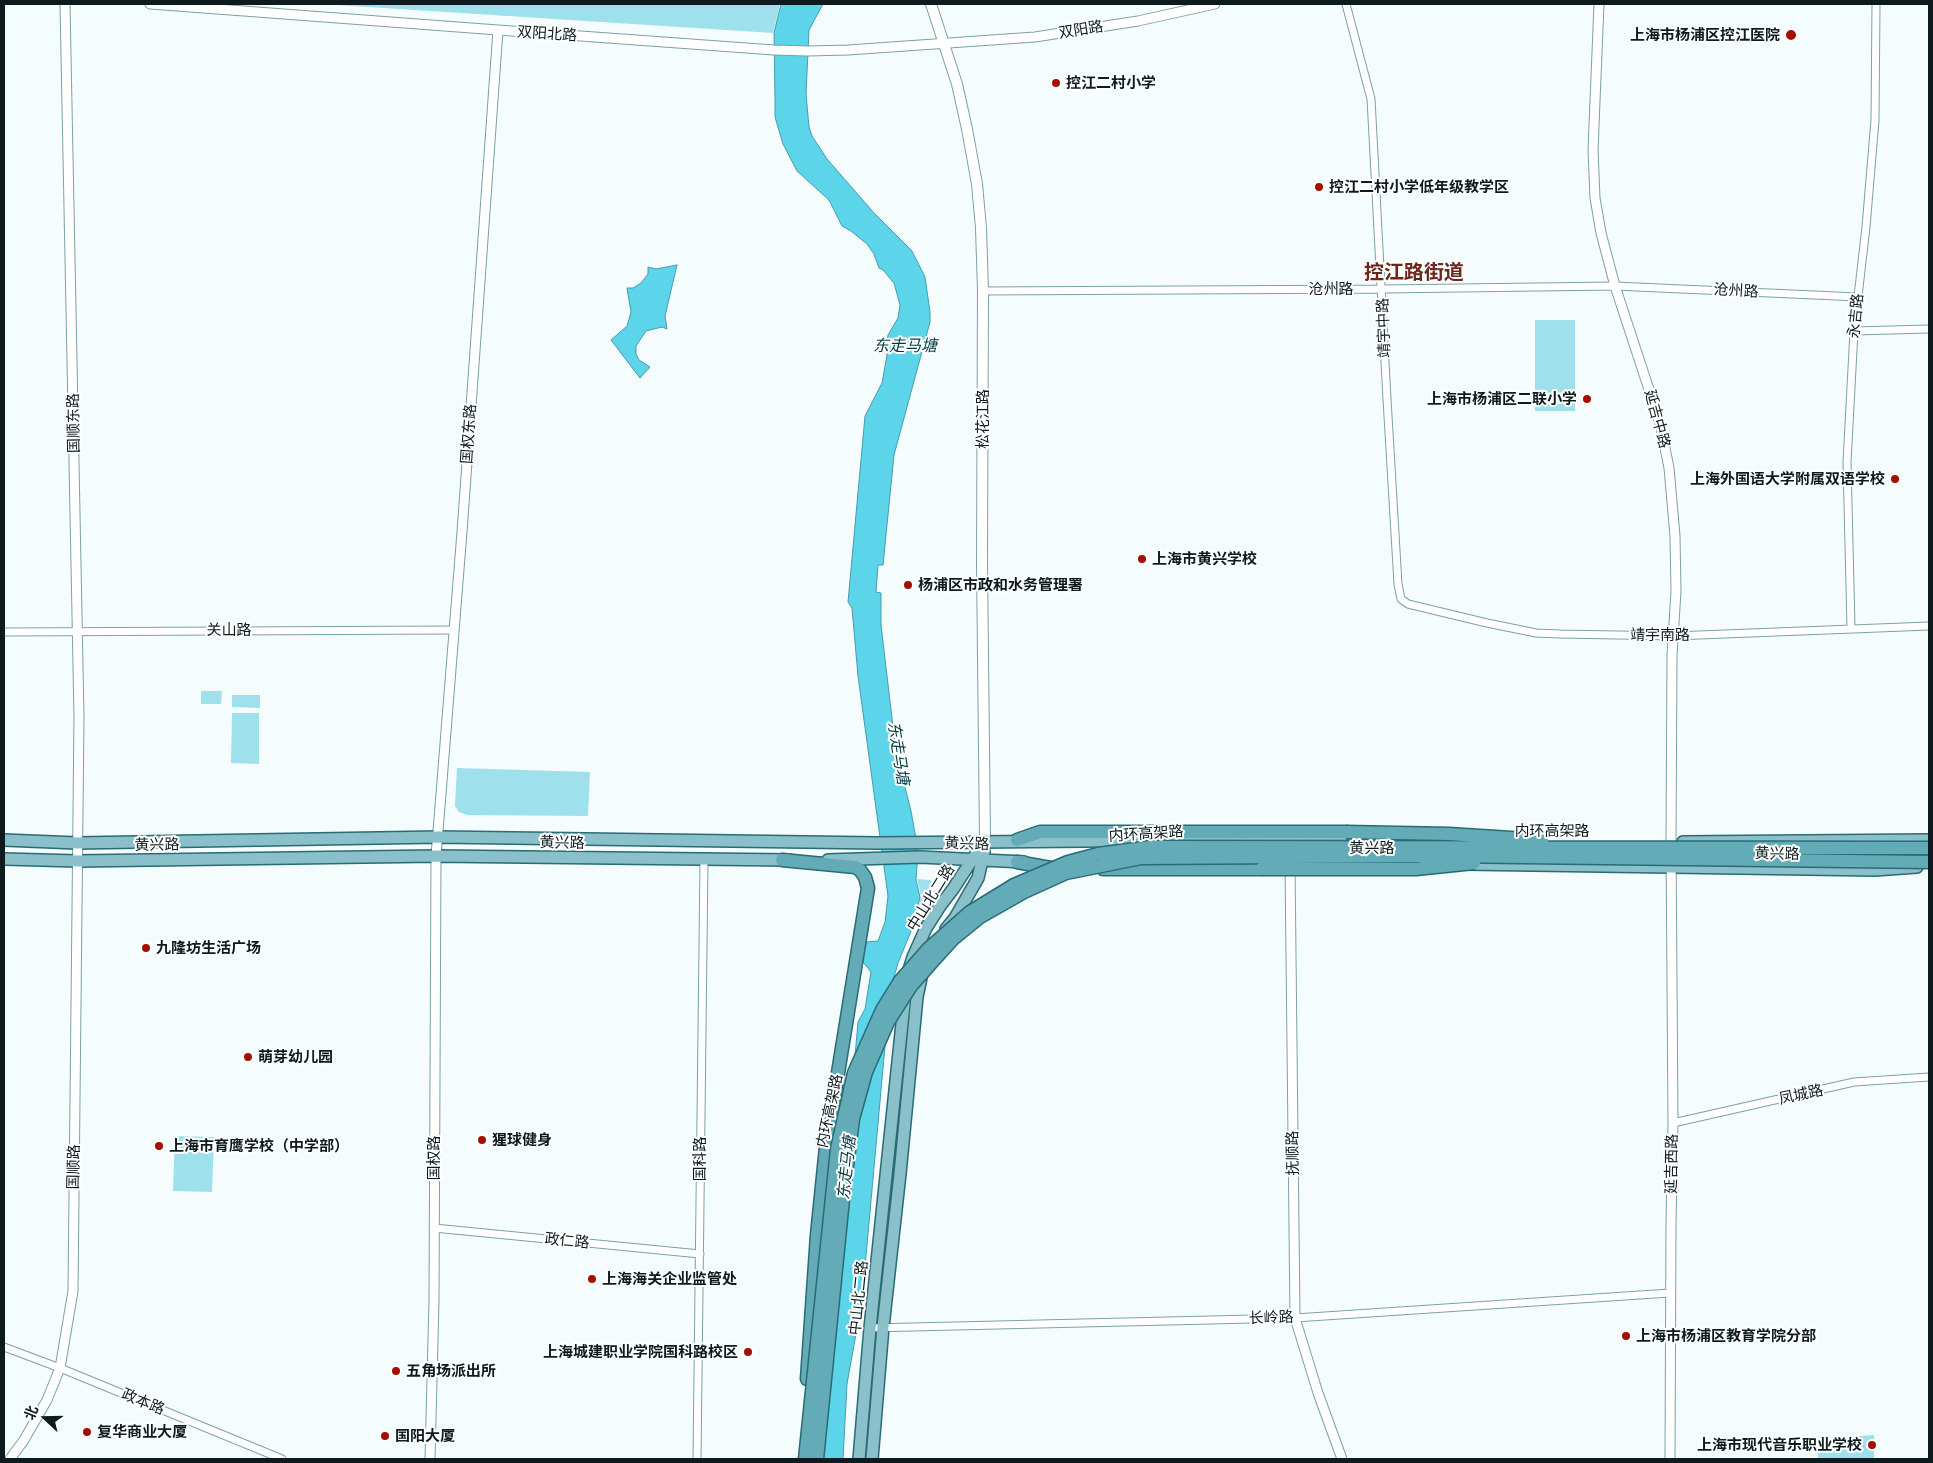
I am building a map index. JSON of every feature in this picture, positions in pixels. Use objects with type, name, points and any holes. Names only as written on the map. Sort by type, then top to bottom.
[{"type":"highway","points":[[1017,840],[1034,833],[1044,832],[1346,832],[1508,837],[1622,848]]},
{"type":"highway","name":"内环高架路","points":[[805,1459],[837,1149],[854,1073],[882,1010],[900,981],[928,948],[970,912],[990,898],[1014,885],[1068,862],[1098,854],[1151,846],[1622,848],[1928,846]]},
{"type":"highway","name":"内环高架路","points":[[817,1459],[841,1213],[856,1107],[866,1072],[888,1022],[911,986],[953,939],[1001,904],[1066,873],[1141,858],[1441,856],[1929,862]]},
{"type":"highway","points":[[1016,862],[1043,868],[1066,869],[1416,869],[1439,868],[1521,857]]},
{"type":"highway","points":[[782,860],[845,865],[860,870],[866,877],[868,888],[826,1147],[800,1459]]},
{"type":"main road","name":"松花江路","points":[[932,4],[961,102],[977,184],[983,291],[982,564],[985,840]]},
{"type":"main road","name":"黄兴路","points":[[4,840],[77,842],[439,837],[917,843],[985,840],[1289,839],[1928,846]]},
{"type":"main road","name":"中山北二路","points":[[859,1459],[870,1328],[906,978],[926,928],[940,906],[978,859],[985,840]]},
{"type":"main road","name":"黄兴路","points":[[4,859],[78,861],[436,856],[782,860],[920,857],[1016,862],[1290,862],[1875,870],[1929,866]]},
{"type":"main road","name":"中山北二路","points":[[872,1459],[883,1327],[919,984],[926,963],[937,943],[955,918],[978,878],[978,859]]},
{"type":"street","name":"国顺东路","points":[[65,4],[78,630],[77,842]]},
{"type":"street","name":"双阳北路","points":[[150,4],[774,50],[945,44]]},
{"type":"street","name":"双阳路","points":[[945,44],[1035,37],[1082,31],[1214,4]]},
{"type":"street","name":"靖宇中路","points":[[1346,4],[1371,100],[1382,289],[1386,399],[1400,595]]},
{"type":"street","name":"延吉中路","points":[[1600,4],[1593,150],[1595,198],[1601,233],[1614,286],[1660,423],[1669,468],[1675,536],[1676,591],[1672,655],[1671,842]]},
{"type":"street","name":"永吉路","points":[[1851,628],[1846,462],[1854,331],[1875,120],[1876,4]]},
{"type":"street","name":"国权东路","points":[[439,837],[498,30]]},
{"type":"street","name":"沧州路","points":[[983,291],[1614,286],[1858,297]]},
{"type":"street","points":[[1854,331],[1929,329]]},
{"type":"street","name":"靖宇南路","points":[[1400,595],[1401,599],[1408,604],[1536,633],[1674,636],[1929,626]]},
{"type":"street","name":"关山路","points":[[4,632],[78,630],[454,630]]},
{"type":"street","name":"国权路","points":[[430,1459],[434,1228],[436,856],[439,837]]},
{"type":"street","name":"抚顺路","points":[[1289,839],[1295,1318],[1318,1392],[1342,1459]]},
{"type":"street","name":"国顺路","points":[[10,1459],[24,1440],[47,1400],[60,1368],[72,1291],[77,842]]},
{"type":"street","name":"延吉西路","points":[[1670,1459],[1673,1123],[1671,842]]},
{"type":"street","name":"国科路","points":[[697,1459],[704,860]]},
{"type":"street","name":"凤城路","points":[[1673,1123],[1854,1082],[1929,1076]]},
{"type":"street","name":"政仁路","points":[[434,1228],[700,1254]]},
{"type":"street","name":"长岭路","points":[[870,1328],[1295,1318],[1670,1294]]},
{"type":"street","name":"政本路","points":[[4,1347],[282,1459]]},
{"type":"shaded area","points":[[321,4],[780,4],[773,33]]},
{"type":"shaded area","points":[[1535,320],[1575,320],[1575,411],[1535,411]]},
{"type":"shaded area","points":[[201,691],[222,691],[221,704],[201,704]]},
{"type":"shaded area","points":[[232,695],[260,695],[260,708],[232,707]]},
{"type":"shaded area","points":[[232,713],[259,713],[259,764],[231,763]]},
{"type":"shaded area","points":[[457,768],[590,772],[588,816],[467,815],[459,812],[455,806]]},
{"type":"shaded area","points":[[917,879],[931,880],[933,886],[915,922],[921,896]]},
{"type":"shaded area","points":[[175,1136],[214,1137],[212,1192],[173,1191]]},
{"type":"shaded area","points":[[1874,1435],[1874,1459],[1818,1459],[1818,1439]]},
{"type":"water","name":"东走马塘","points":[[781,4],[823,4],[809,30],[806,94],[809,127],[812,136],[827,159],[874,213],[912,251],[925,277],[930,312],[930,322],[894,455],[883,565],[878,565],[876,592],[881,593],[881,625],[896,752],[911,811],[918,850],[916,880],[920,897],[914,924],[898,963],[890,991],[862,1300],[847,1384],[843,1459],[820,1459],[858,1022],[865,1009],[871,972],[863,962],[866,942],[878,941],[885,922],[888,896],[858,676],[852,608],[848,602],[865,416],[882,383],[888,335],[898,318],[900,305],[894,283],[879,268],[874,254],[867,244],[842,226],[829,200],[797,171],[783,144],[775,117],[774,33]]},
{"type":"water","points":[[677,265],[665,316],[667,329],[662,327],[646,331],[636,346],[636,354],[639,360],[650,367],[640,378],[611,340],[627,326],[631,312],[627,288],[633,288],[641,283],[648,274],[648,267],[656,269]]},
{"type":"place","name":"上海市杨浦区控江医院","points":[[1791,35]]},
{"type":"place","name":"控江二村小学","points":[[1056,83]]},
{"type":"place","name":"控江二村小学低年级教学区","points":[[1319,187]]},
{"type":"place","name":"上海市杨浦区二联小学","points":[[1587,399]]},
{"type":"place","name":"上海外国语大学附属双语学校","points":[[1895,479]]},
{"type":"place","name":"上海市黄兴学校","points":[[1142,559]]},
{"type":"place","name":"杨浦区市政和水务管理署","points":[[908,585]]},
{"type":"place","name":"九隆坊生活广场","points":[[146,948]]},
{"type":"place","name":"萌芽幼儿园","points":[[248,1057]]},
{"type":"place","name":"猩球健身","points":[[482,1140]]},
{"type":"place","name":"上海市育鹰学校（中学部）","points":[[159,1146]]},
{"type":"place","name":"上海海关企业监管处","points":[[592,1279]]},
{"type":"place","name":"上海市杨浦区教育学院分部","points":[[1626,1336]]},
{"type":"place","name":"上海城建职业学院国科路校区","points":[[748,1352]]},
{"type":"place","name":"五角场派出所","points":[[396,1371]]},
{"type":"place","name":"复华商业大厦","points":[[87,1432]]},
{"type":"place","name":"国阳大厦","points":[[385,1436]]},
{"type":"place","name":"上海市现代音乐职业学校","points":[[1872,1445]]},
{"type":"district","name":"控江路街道","points":[[1414,273]]}]
